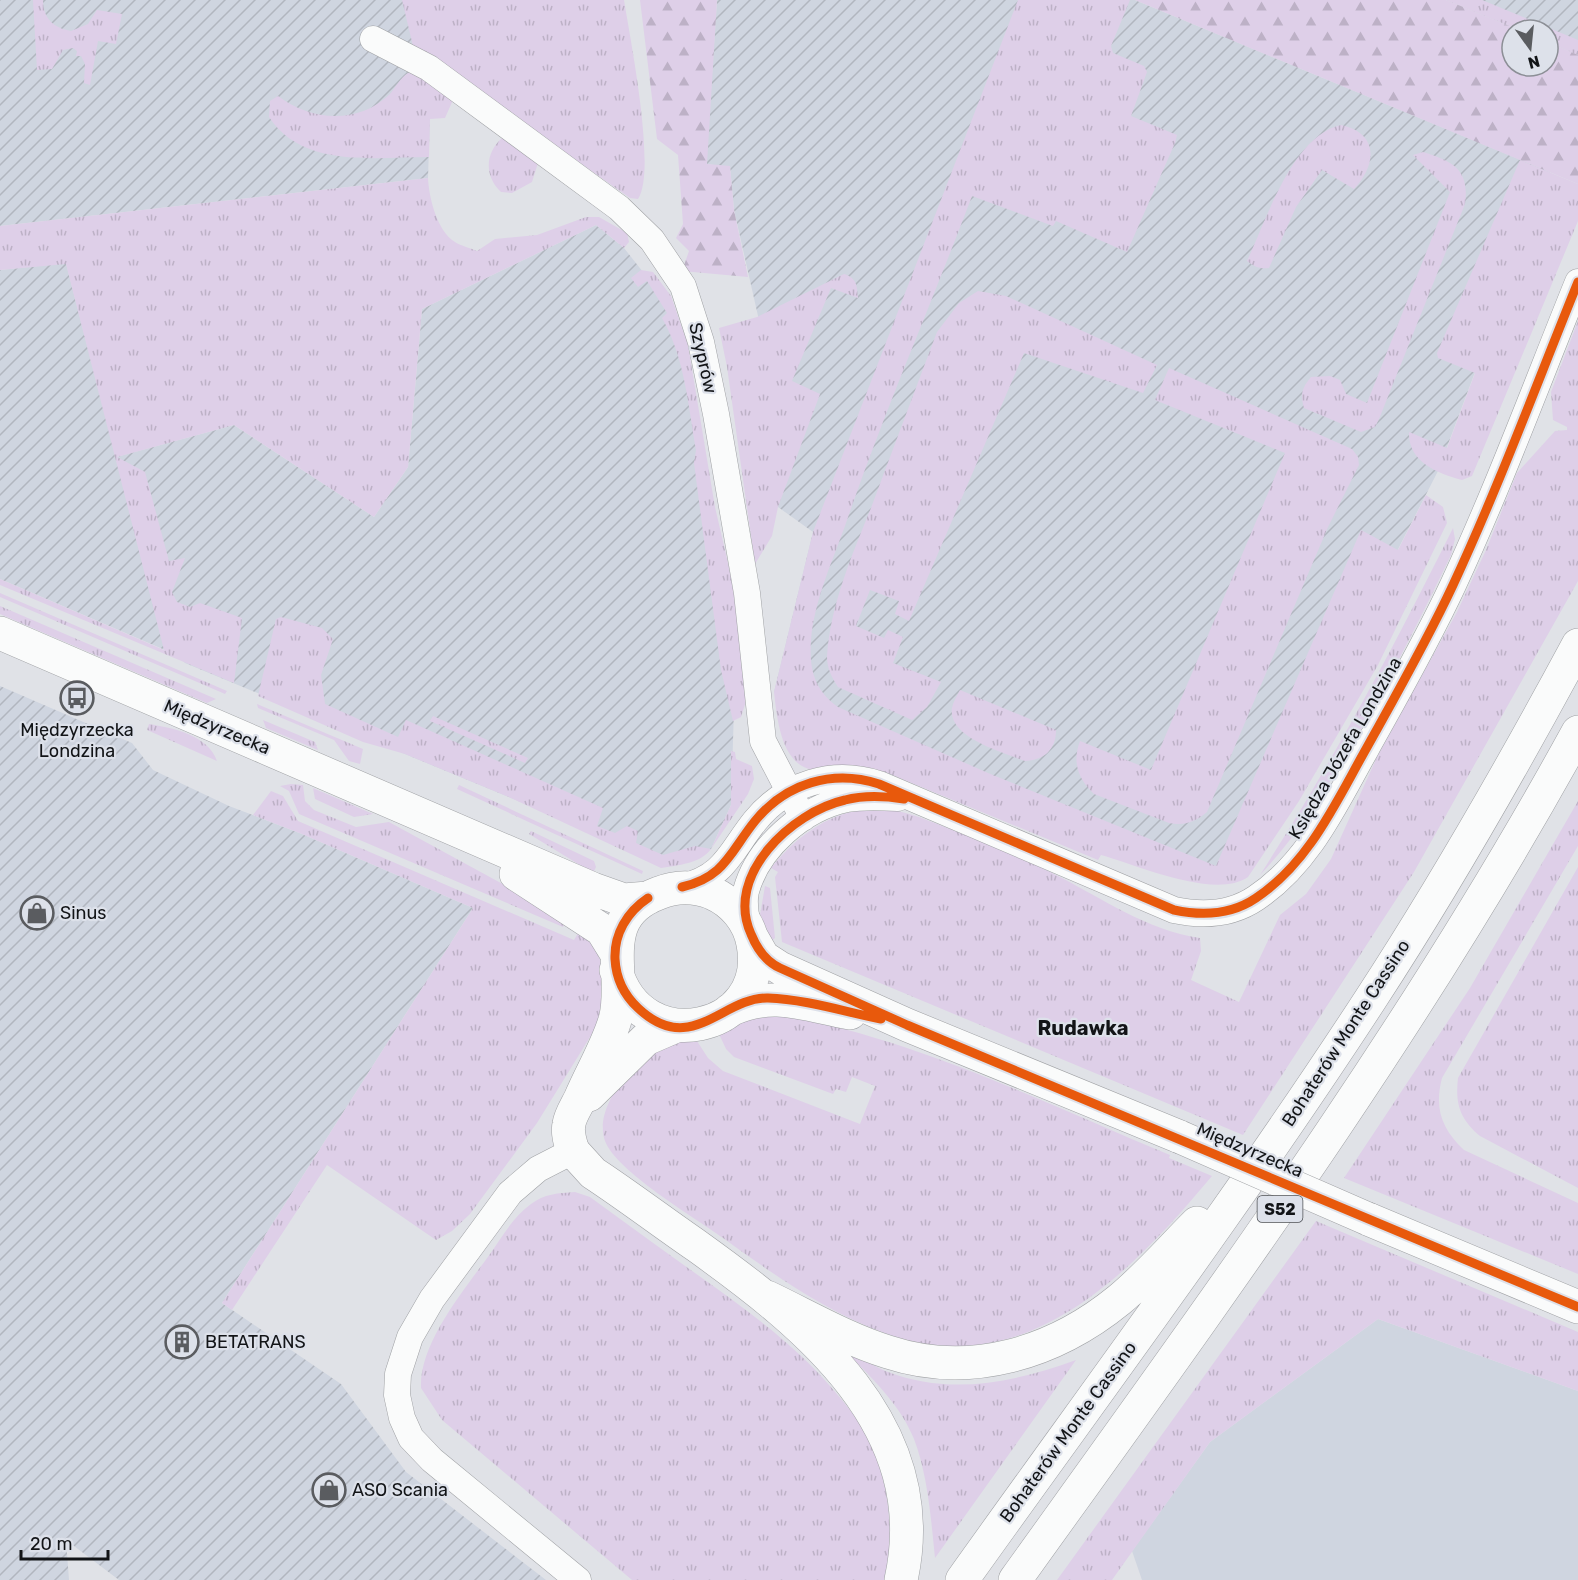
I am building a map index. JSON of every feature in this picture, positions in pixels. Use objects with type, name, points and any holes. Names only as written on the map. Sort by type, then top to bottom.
[{"type":"main road","name":"Międzyrzecka","points":[[0,633],[433,822],[617,898],[648,898]]},
{"type":"main road","name":"Bohaterów Monte Cassino","points":[[962,1580],[1270,1149],[1371,999],[1445,881],[1578,645]]},
{"type":"main road","name":"S52","points":[[1015,1580],[1273,1219],[1384,1055],[1482,901],[1578,732]]},
{"type":"main road","name":"Międzyrzecka","points":[[433,822],[579,913],[606,934],[616,961]]},
{"type":"main road","points":[[573,1115],[637,1046],[652,1035],[676,1026],[707,1023],[730,1010],[743,995],[753,973],[754,957],[750,932],[738,912],[720,897],[700,889],[682,887],[648,898],[626,920],[618,938],[616,961],[619,992],[615,1022],[573,1115],[568,1133],[573,1150],[593,1173],[768,1297],[860,1343],[924,1361],[980,1363],[1010,1357],[1063,1337],[1095,1319],[1121,1299],[1270,1149]]},
{"type":"main road","name":"Międzyrzecka","points":[[750,932],[759,951],[773,965],[907,1024],[1180,1137],[1578,1307]]},
{"type":"main road","points":[[616,961],[623,988],[635,1006],[657,1020],[676,1026]]},
{"type":"main road","name":"Międzyrzecka","points":[[730,1010],[749,1001],[768,998],[907,1024]]},
{"type":"main road","points":[[768,1297],[848,1378],[882,1428],[895,1462],[905,1506],[901,1580]]},
{"type":"street","name":"Szyprów","points":[[373,39],[429,68],[619,208],[652,240],[683,286],[701,342],[722,447],[747,593],[763,741],[803,818]]},
{"type":"street","name":"Księdza Józefa Londzina","points":[[682,887],[698,884],[719,871],[756,819],[789,793],[826,778],[855,777],[936,807],[1174,910],[1194,914],[1234,909],[1255,899],[1287,872],[1316,836],[1422,648],[1487,508],[1578,282]]},
{"type":"street","name":"Księdza Józefa Londzina","points":[[750,932],[746,892],[756,869],[778,838],[803,818],[832,804],[858,798],[899,798],[936,807]]},
{"type":"street","points":[[573,1150],[538,1169],[510,1193],[432,1299],[410,1337],[398,1374],[397,1395],[402,1418],[411,1438],[432,1460],[578,1580]]},
{"type":"shaded area","points":[[0,0],[420,0],[431,85],[428,178],[0,226]]},
{"type":"shaded area","points":[[717,0],[1135,0],[1550,172],[1438,471],[1229,880],[774,692],[813,532],[778,507],[763,338],[734,210],[730,167],[706,164]]},
{"type":"shaded area","points":[[1446,0],[1578,0],[1578,55],[1560,47],[1560,18],[1500,18],[1500,22]]},
{"type":"shaded area","points":[[596,225],[624,248],[643,272],[683,336],[734,709],[731,805],[711,849],[661,860],[185,663],[162,639],[165,650],[0,579],[0,270],[66,263],[116,457],[234,425],[374,517],[408,467],[422,309]]},
{"type":"shaded area","points":[[0,686],[132,743],[153,770],[229,806],[302,834],[473,908],[222,1303],[341,1384],[406,1472],[546,1580],[119,1580],[66,1540],[69,1580],[0,1580]]},
{"type":"shaded area","points":[[1378,1319],[1578,1391],[1578,1580],[1142,1580],[1132,1551],[1210,1442]]},
{"type":"green space","points":[[33,0],[43,0],[45,12],[51,22],[59,28],[71,31],[88,24],[97,10],[122,14],[116,44],[98,41],[90,85],[84,83],[85,64],[81,56],[76,56],[77,51],[73,48],[63,50],[52,69],[37,70]]},
{"type":"green space","points":[[402,0],[624,0],[644,134],[643,184],[638,199],[630,198],[413,46]]},
{"type":"green space","points":[[640,0],[717,0],[707,164],[730,166],[734,210],[748,277],[682,271],[689,251],[676,238],[683,224],[678,155],[657,139]]},
{"type":"green space","points":[[1018,0],[1130,0],[1111,46],[1113,53],[1144,66],[1147,72],[1131,116],[1177,135],[1175,143],[1127,252],[1056,221],[1053,226],[972,196],[876,440],[825,581],[813,625],[812,669],[818,686],[838,707],[988,773],[1216,866],[1361,530],[1398,550],[1426,495],[1443,507],[1447,523],[1378,665],[1299,801],[1248,877],[1234,883],[1216,885],[1196,883],[1101,855],[1098,860],[885,772],[814,770],[803,767],[794,760],[788,750],[779,727],[774,692],[813,532]]},
{"type":"green space","points":[[1135,0],[1446,0],[1500,22],[1500,78],[1560,78],[1560,47],[1578,55],[1578,184]]},
{"type":"green space","points":[[1446,0],[1482,0],[1525,18],[1500,18],[1500,22]]},
{"type":"green space","points":[[1560,32],[1578,40],[1578,55],[1560,47]]},
{"type":"green space","points":[[408,73],[414,73],[453,100],[445,118],[430,119],[429,157],[364,158],[321,153],[283,134],[269,117],[270,101],[278,96],[305,111],[320,115],[349,115],[364,111],[390,94]]},
{"type":"green space","points":[[1341,125],[1353,129],[1368,142],[1370,160],[1362,180],[1354,189],[1322,170],[1296,207],[1269,268],[1252,265],[1247,261],[1283,181],[1295,162],[1308,145],[1324,132]]},
{"type":"green space","points":[[502,138],[538,163],[532,182],[512,193],[501,192],[495,186],[489,172],[492,151]]},
{"type":"green space","points":[[1423,152],[1457,168],[1465,182],[1465,204],[1379,419],[1375,427],[1361,432],[1304,408],[1303,391],[1311,377],[1330,376],[1340,380],[1346,394],[1367,403],[1450,192],[1413,155]]},
{"type":"green space","points":[[1520,160],[1578,184],[1578,221],[1472,476],[1462,480],[1434,470],[1419,459],[1413,451],[1409,432],[1447,448],[1475,373],[1438,358],[1437,353]]},
{"type":"green space","points":[[428,178],[432,204],[443,230],[455,242],[477,251],[495,239],[537,235],[586,217],[599,217],[627,233],[629,242],[624,248],[596,225],[422,309],[408,467],[374,517],[234,425],[117,457],[145,472],[169,561],[185,558],[172,592],[177,602],[190,607],[200,603],[242,618],[234,683],[0,585],[0,579],[164,650],[66,264],[0,270],[0,226]]},
{"type":"green space","points":[[641,270],[653,272],[671,296],[688,345],[715,507],[734,589],[746,701],[741,717],[733,721],[721,670],[694,463],[696,450],[685,382],[676,349],[662,318],[667,313],[647,281],[638,287],[631,278]]},
{"type":"green space","points":[[844,274],[854,280],[858,298],[831,288],[792,381],[820,394],[778,507],[772,536],[755,564],[727,367],[719,328],[757,317]]},
{"type":"green space","points":[[978,291],[1006,296],[1157,365],[1143,393],[1024,353],[909,621],[895,614],[899,601],[870,590],[856,626],[884,638],[888,630],[903,637],[893,663],[941,682],[927,707],[912,720],[838,687],[828,665],[829,638],[837,600],[850,562],[937,332],[959,303]]},
{"type":"green space","points":[[1578,321],[1578,581],[1414,872],[1243,1135],[782,942],[775,877],[778,872],[771,868],[783,854],[811,830],[843,814],[878,809],[897,811],[928,820],[1018,857],[1143,921],[1180,934],[1200,938],[1201,951],[1191,980],[1239,1002],[1280,915],[1306,894],[1331,859],[1377,757],[1457,612],[1486,550],[1517,473],[1555,431],[1567,430],[1567,427],[1553,420],[1551,392]]},
{"type":"green space","points":[[1169,368],[1352,449],[1358,457],[1359,465],[1328,527],[1207,812],[1194,821],[1180,824],[1169,823],[1094,794],[1078,770],[1077,756],[1080,741],[1151,770],[1285,453],[1155,400]]},
{"type":"green space","points":[[1453,528],[1455,539],[1451,555],[1367,718],[1311,811],[1260,875],[1287,833],[1361,704]]},
{"type":"green space","points":[[0,593],[227,691],[225,694],[0,597]]},
{"type":"green space","points":[[0,606],[216,699],[207,703],[0,614]]},
{"type":"green space","points":[[281,617],[322,628],[333,639],[321,675],[325,704],[398,737],[406,720],[603,808],[597,826],[615,833],[627,826],[638,831],[636,843],[663,855],[695,846],[711,849],[695,861],[661,868],[511,798],[405,754],[363,742],[258,696],[276,619]]},
{"type":"green space","points":[[960,690],[1056,730],[1054,743],[1048,753],[1038,759],[1025,761],[992,749],[968,736],[958,728],[953,719],[952,708]]},
{"type":"green space","points":[[257,704],[363,749],[360,764],[349,761],[334,740],[258,708]]},
{"type":"green space","points":[[433,716],[528,758],[525,763],[430,721]]},
{"type":"green space","points":[[263,720],[315,742],[318,750],[266,728]]},
{"type":"green space","points":[[149,724],[189,734],[206,745],[217,761],[147,730]]},
{"type":"green space","points":[[731,751],[735,752],[736,759],[752,766],[754,779],[748,794],[711,849],[731,805]]},
{"type":"green space","points":[[303,785],[305,801],[314,810],[356,827],[389,822],[567,919],[563,927],[299,814],[289,791],[280,786]]},
{"type":"green space","points":[[459,785],[643,871],[642,874],[457,789]]},
{"type":"green space","points":[[313,788],[373,814],[354,817],[315,799]]},
{"type":"green space","points":[[271,791],[283,796],[298,821],[574,940],[581,928],[599,955],[603,975],[602,1011],[595,1029],[537,1123],[470,1214],[452,1231],[436,1240],[327,1165],[232,1310],[222,1303],[473,908],[253,815]]},
{"type":"green space","points":[[1578,801],[1578,846],[1442,1078],[1439,1099],[1445,1126],[1464,1150],[1578,1203],[1578,1274],[1344,1178],[1470,988]]},
{"type":"green space","points":[[531,831],[594,861],[596,867],[593,873],[529,834]]},
{"type":"green space","points":[[1578,867],[1578,1188],[1480,1136],[1463,1117],[1458,1103],[1457,1087],[1458,1078]]},
{"type":"green space","points":[[765,886],[770,888],[775,938],[770,942],[760,915]]},
{"type":"green space","points":[[770,1013],[822,1023],[873,1037],[974,1072],[1170,1155],[1169,1158],[1212,1176],[1145,1250],[1108,1283],[1069,1311],[1026,1332],[981,1344],[933,1345],[882,1332],[819,1302],[761,1265],[640,1179],[612,1153],[605,1141],[603,1126],[606,1111],[622,1081],[647,1056],[661,1047],[680,1041],[697,1041],[708,1058],[723,1071],[860,1124],[875,1086],[852,1077],[846,1092],[836,1089],[833,1094],[734,1057],[726,1049],[719,1034],[739,1023]]},
{"type":"green space","points":[[575,1192],[590,1197],[759,1320],[794,1349],[842,1400],[866,1434],[883,1479],[890,1529],[885,1580],[632,1580],[442,1420],[421,1388],[422,1371],[427,1353],[445,1317],[508,1228],[525,1209],[546,1196]]},
{"type":"green space","points":[[1316,1221],[1578,1332],[1578,1391],[1378,1319],[1210,1442],[1112,1580],[1057,1580]]},
{"type":"green space","points":[[851,1353],[883,1370],[912,1379],[959,1385],[1030,1375],[1076,1360],[935,1558],[926,1483],[914,1439],[894,1404],[849,1355]]},
{"type":"cycle path","points":[[682,887],[696,883],[717,870],[755,821],[781,797],[811,783],[845,778],[879,784],[1174,910],[1216,913],[1237,908],[1256,898],[1275,884],[1320,830],[1422,647],[1453,585],[1486,510],[1578,282]]},
{"type":"cycle path","points":[[904,799],[860,797],[825,807],[804,818],[768,849],[755,869],[747,890],[745,912],[753,939],[770,962],[907,1025],[1578,1307]]},
{"type":"cycle path","points":[[648,898],[623,924],[619,932],[615,959],[619,979],[625,992],[638,1008],[657,1022],[674,1027],[690,1027],[751,1000],[768,998],[810,1003],[881,1019]]},
{"type":"place","name":"Międzyrzecka Londzina","points":[[77,698]]},
{"type":"place","name":"Sinus","points":[[37,913]]},
{"type":"place","name":"BETATRANS","points":[[182,1342]]},
{"type":"place","name":"ASO Scania","points":[[329,1490]]},
{"type":"district","name":"Rudawka","points":[[1083,1028]]}]
